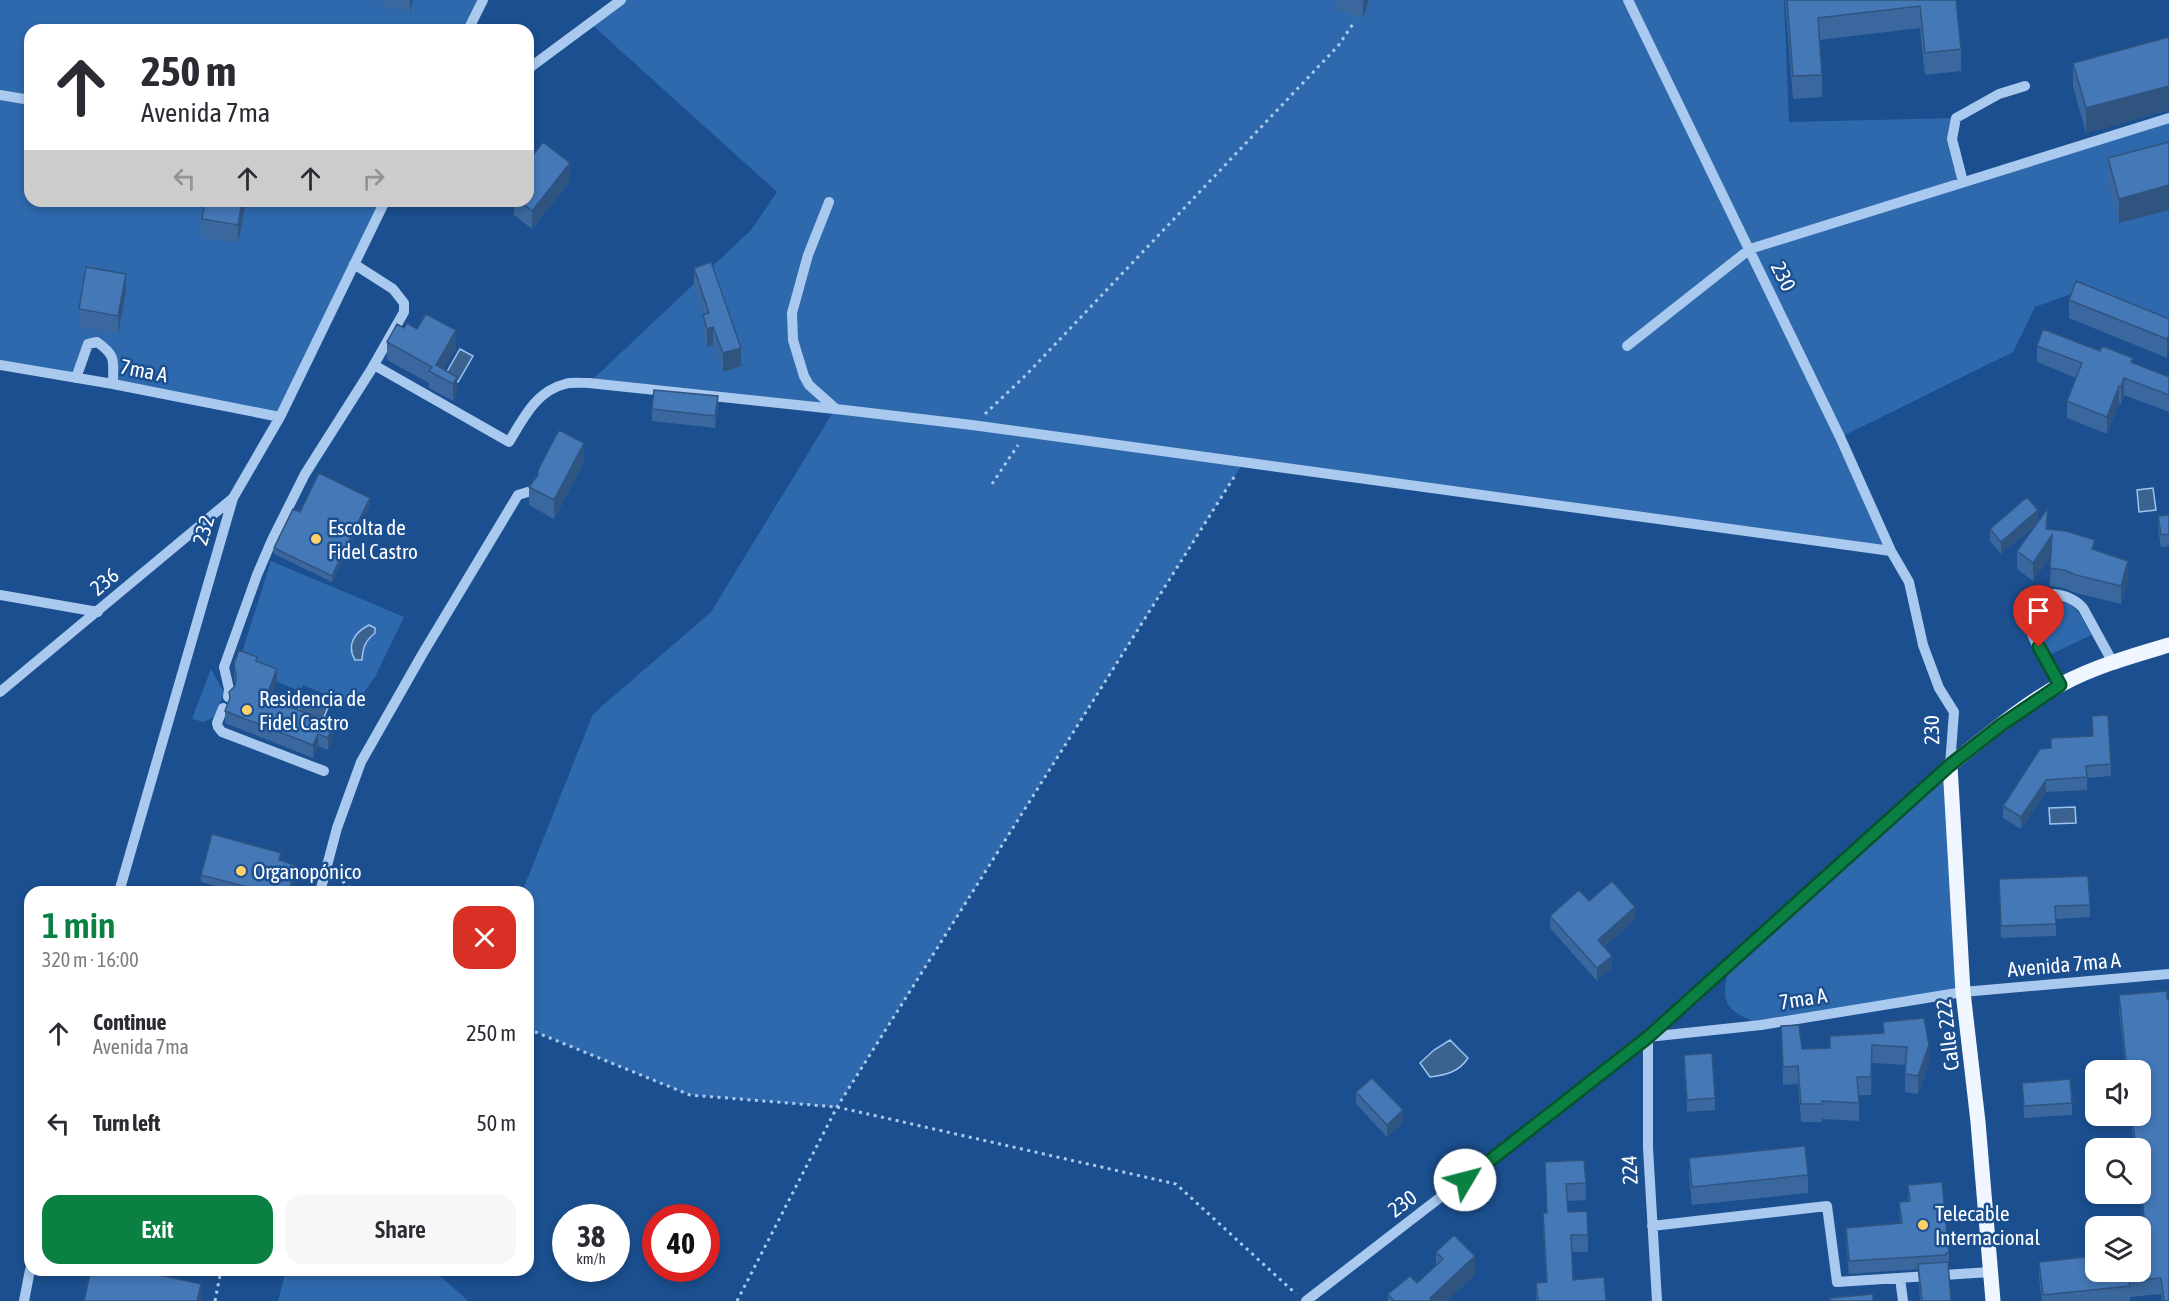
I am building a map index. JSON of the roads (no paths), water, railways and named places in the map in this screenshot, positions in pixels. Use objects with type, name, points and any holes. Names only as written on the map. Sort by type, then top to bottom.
[{"type":"main road","points":[[1950,765],[2001,725],[2060,685],[2112,661],[2169,645]]},
{"type":"main road","name":"Calle 222","points":[[1950,765],[1963,992],[1978,1122],[1993,1301]]},
{"type":"street","points":[[471,24],[483,0]]},
{"type":"street","points":[[534,65],[621,0]]},
{"type":"street","name":"230","points":[[1305,1301],[1648,1037],[1950,765],[1954,712],[1939,688],[1923,645],[1909,582],[1891,551],[1840,437],[1628,0]]},
{"type":"street","points":[[1963,182],[1952,140],[1956,118],[1999,94],[2025,86]]},
{"type":"street","points":[[0,95],[24,99]]},
{"type":"street","points":[[1627,346],[1750,249],[2169,118]]},
{"type":"street","points":[[829,202],[808,255],[792,313],[793,340],[804,376],[817,394],[836,409]]},
{"type":"street","name":"232","points":[[121,886],[233,498],[280,417],[382,207]]},
{"type":"street","points":[[228,697],[229,689],[224,668],[272,540],[305,474],[374,365],[404,312],[404,303],[393,289],[354,264]]},
{"type":"street","points":[[76,378],[88,344],[97,342],[109,351],[113,359],[113,384]]},
{"type":"street","name":"7ma A","points":[[0,365],[113,384],[280,417]]},
{"type":"street","points":[[374,365],[509,441],[529,409],[550,390],[566,384],[589,383],[972,425],[1891,551]]},
{"type":"street","points":[[322,886],[338,828],[361,762],[423,653],[518,495],[531,491]]},
{"type":"street","name":"236","points":[[0,692],[233,498]]},
{"type":"street","points":[[2060,685],[2027,622],[2028,610],[2038,598],[2048,594],[2059,595],[2078,603],[2112,661]]},
{"type":"street","points":[[0,595],[98,612]]},
{"type":"street","points":[[224,708],[217,723],[222,732],[324,771]]},
{"type":"street","name":"Avenida 7ma A","points":[[1963,992],[2169,974]]},
{"type":"street","name":"7ma A","points":[[1648,1037],[1761,1025],[1963,992]]},
{"type":"street","name":"224","points":[[1648,1037],[1647,1148],[1657,1301]]},
{"type":"street","points":[[1652,1226],[1827,1206],[1837,1282],[1990,1272]]},
{"type":"street","points":[[24,1301],[29,1276]]},
{"type":"street","points":[[1900,1278],[1903,1301]]},
{"type":"place","name":"Escolta de Fidel Castro","points":[[316,539]]},
{"type":"place","name":"Residencia de Fidel Castro","points":[[247,710]]},
{"type":"place","name":"Organopónico","points":[[241,871]]},
{"type":"place","name":"Telecable Internacional","points":[[1923,1225]]}]
